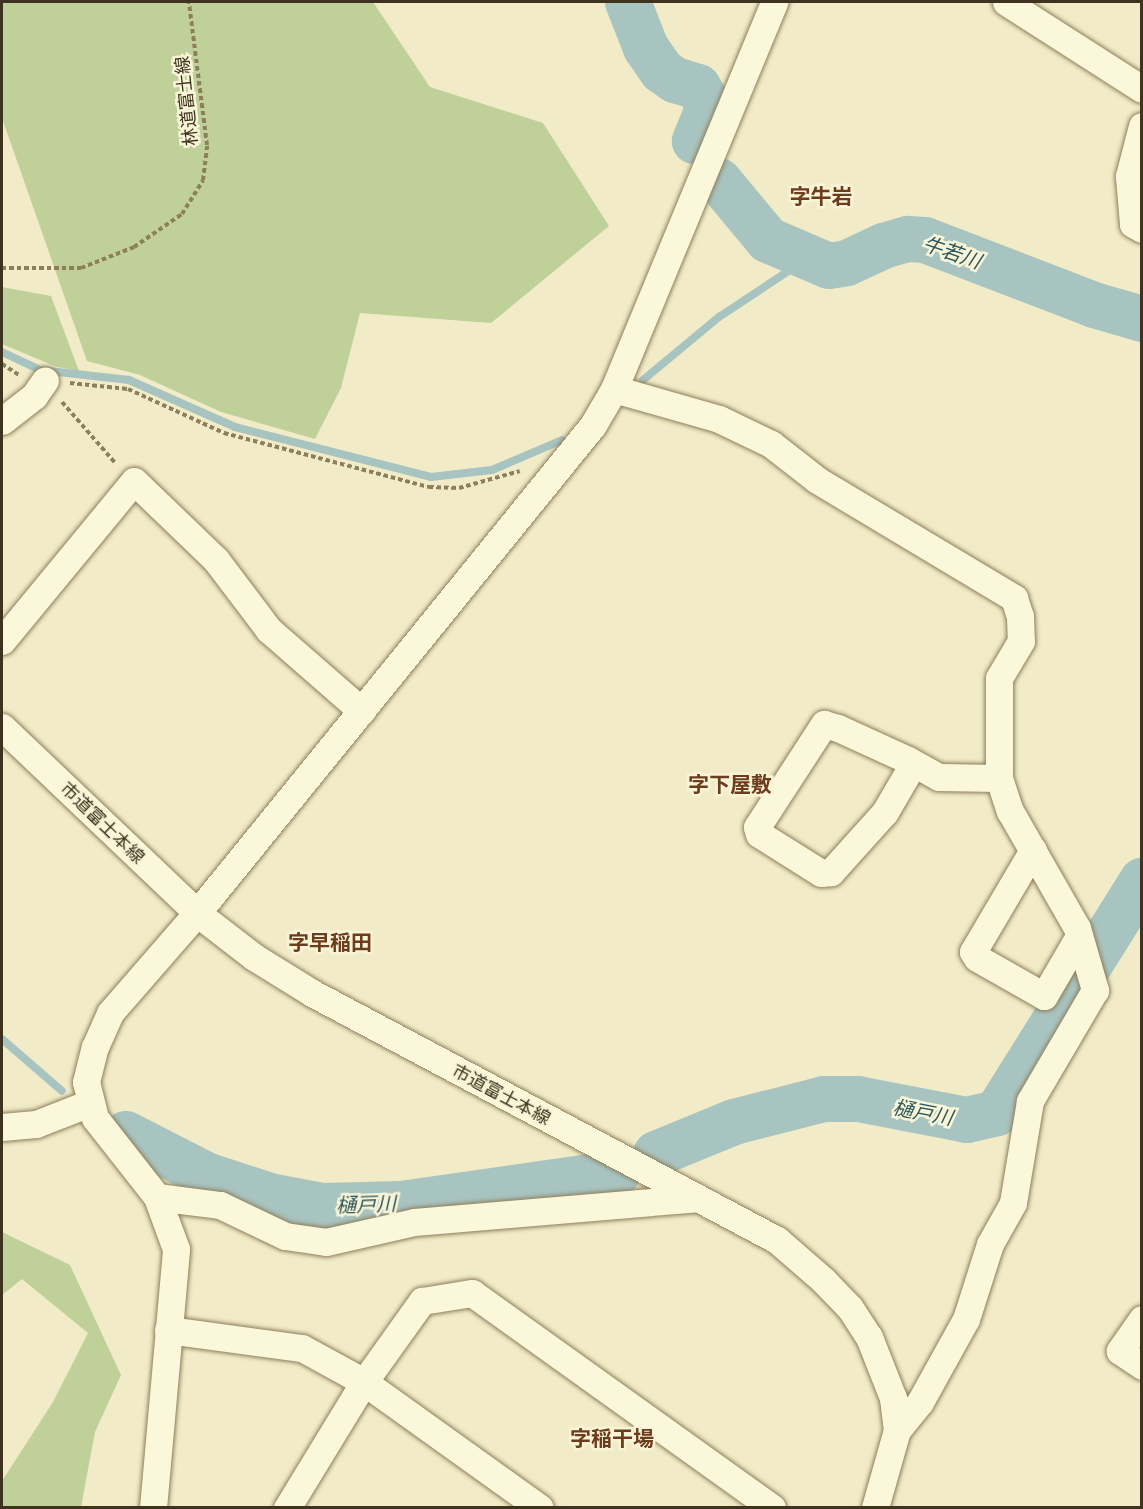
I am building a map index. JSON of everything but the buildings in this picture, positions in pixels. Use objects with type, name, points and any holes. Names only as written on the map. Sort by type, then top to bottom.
[{"type":"street","points":[[153,1508],[176,1249],[157,1197],[95,1118],[90,1103],[86,1082],[110,1013],[197,914],[577,448],[614,389],[774,2]]},
{"type":"street","points":[[1010,3],[1142,89]]},
{"type":"street","points":[[1142,126],[1129,176],[1133,224],[1142,229]]},
{"type":"street","points":[[2,421],[34,396],[45,380]]},
{"type":"street","points":[[614,389],[719,419],[771,444],[862,508],[1014,598],[1020,616],[1021,641],[999,678],[999,778],[1010,811],[1082,942],[1095,990],[1030,1101],[1013,1203],[990,1244],[966,1319],[920,1402],[897,1430]]},
{"type":"street","points":[[2,641],[134,481],[216,560],[269,630],[362,711]]},
{"type":"street","points":[[913,764],[885,812],[831,872],[821,873],[759,834],[757,827],[824,724],[913,764],[939,777],[999,778]]},
{"type":"street","name":"市道富士本線","points":[[2,726],[197,914],[254,957],[312,993],[777,1240],[850,1308],[883,1366],[893,1398],[897,1430],[875,1508]]},
{"type":"street","points":[[1033,850],[974,952],[976,958],[1044,996],[1082,942]]},
{"type":"street","points":[[2,1127],[36,1124],[90,1103]]},
{"type":"street","points":[[157,1197],[220,1205],[285,1236],[326,1242],[414,1222],[697,1198]]},
{"type":"street","points":[[290,1506],[364,1382],[422,1301],[472,1293],[772,1508]]},
{"type":"street","points":[[1142,1318],[1120,1351],[1142,1365]]},
{"type":"street","points":[[168,1330],[302,1348],[364,1382],[540,1508]]},
{"type":"path","name":"林道富士線","points":[[2,268],[81,268],[134,247],[182,214],[203,180],[207,145],[189,2]]},
{"type":"path","points":[[2,364],[26,379],[128,389],[224,433],[429,487],[459,488],[537,465],[552,476]]},
{"type":"path","points":[[45,380],[96,445],[134,481]]},
{"type":"green space","points":[[2,2],[373,2],[430,87],[543,123],[609,226],[491,323],[360,313],[341,388],[315,439],[221,412],[140,375],[87,361],[2,118]]},
{"type":"green space","points":[[2,287],[51,296],[79,371],[57,367],[2,344]]},
{"type":"green space","points":[[2,1232],[70,1265],[121,1375],[95,1432],[81,1507],[2,1507],[2,1481],[53,1402],[88,1333],[22,1279],[2,1295]]},
{"type":"waterway","name":"牛若川","points":[[628,2],[646,48],[662,71],[675,80],[698,87],[709,106],[695,141]]},
{"type":"waterway","name":"牛若川","points":[[719,181],[768,240],[829,266],[847,263],[883,246],[908,239],[925,240],[1094,305],[1142,319]]},
{"type":"waterway","points":[[643,380],[719,317],[808,258]]},
{"type":"waterway","points":[[2,352],[40,370],[129,380],[235,427],[431,477],[492,470],[562,440]]},
{"type":"waterway","name":"樋戸川","points":[[656,1154],[734,1122],[824,1099],[858,1099],[967,1120],[997,1113],[1142,881]]},
{"type":"waterway","name":"樋戸川","points":[[2,1039],[62,1091]]},
{"type":"waterway","name":"樋戸川","points":[[126,1134],[206,1175],[270,1196],[323,1206],[401,1204],[618,1173]]},
{"type":"district","name":"字牛岩","points":[[821,196]]},
{"type":"district","name":"字下屋敷","points":[[730,784]]},
{"type":"district","name":"字早稲田","points":[[330,942]]},
{"type":"district","name":"字稲干場","points":[[612,1438]]}]
